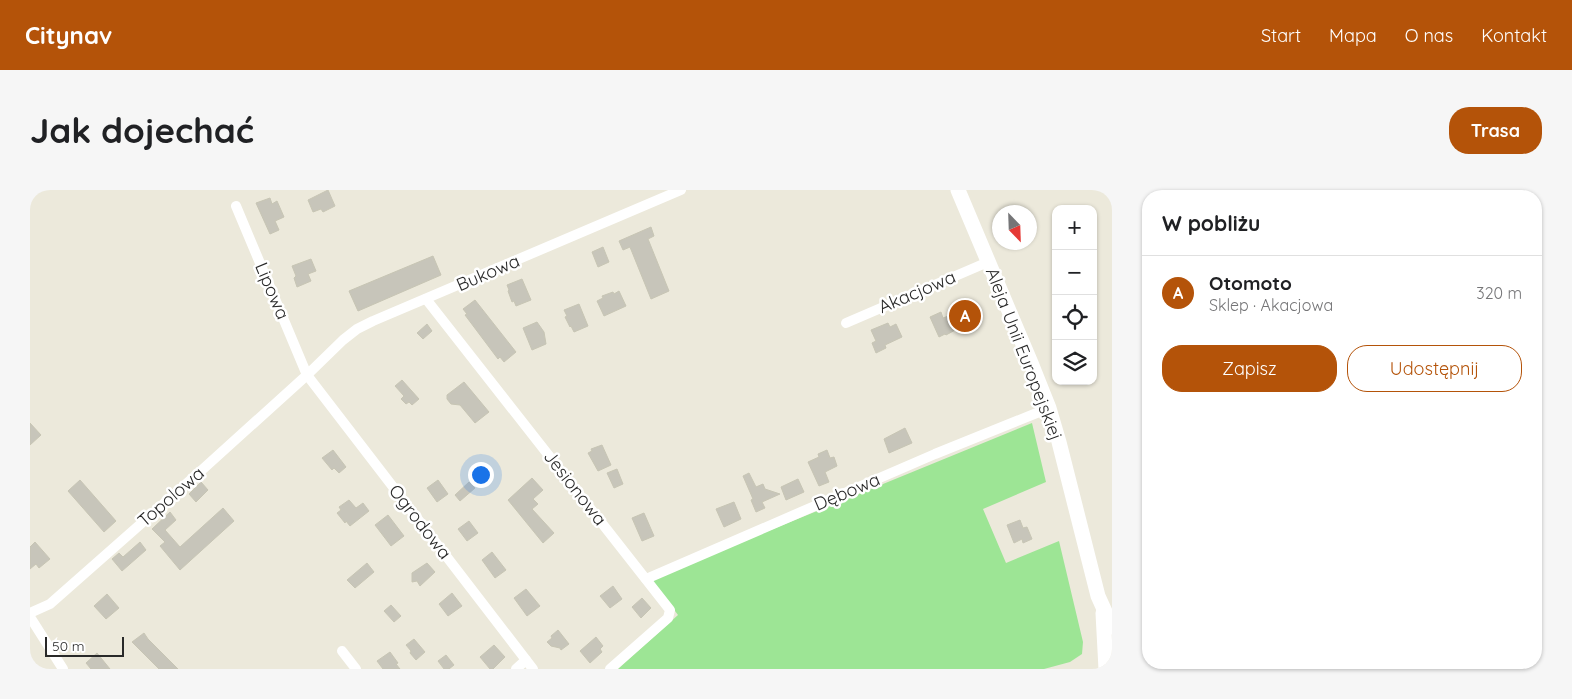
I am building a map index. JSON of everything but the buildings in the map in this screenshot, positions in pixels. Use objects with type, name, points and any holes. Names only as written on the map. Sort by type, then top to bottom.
[{"type":"main road","name":"Aleja Unii Europejskiej","points":[[958,190],[1032,363],[1049,408],[1091,571],[1103,609],[1112,627]]},
{"type":"main road","name":"Aleja Unii Europejskiej","points":[[1103,609],[1107,669],[1112,666]]},
{"type":"street","name":"Bukowa","points":[[307,375],[343,340],[357,330],[681,190]]},
{"type":"street","name":"Lipowa","points":[[236,206],[307,375]]},
{"type":"street","name":"Akacjowa","points":[[846,323],[988,262]]},
{"type":"street","name":"Jesionowa","points":[[426,299],[670,610],[668,618],[610,669]]},
{"type":"street","name":"Topolowa","points":[[30,613],[50,604],[307,375]]},
{"type":"street","name":"Ogrodowa","points":[[307,375],[533,669]]},
{"type":"street","name":"Dębowa","points":[[646,579],[935,454],[1049,408]]},
{"type":"street","points":[[30,617],[63,669]]},
{"type":"street","points":[[342,652],[356,669]]},
{"type":"street","points":[[516,669],[526,660]]},
{"type":"green space","points":[[1032,423],[1046,482],[983,509],[1006,563],[1059,541],[1083,642],[1082,654],[1070,662],[1044,669],[618,669],[678,615],[651,579]]},
{"type":"place","name":"Otomoto","points":[[965,316]]}]
